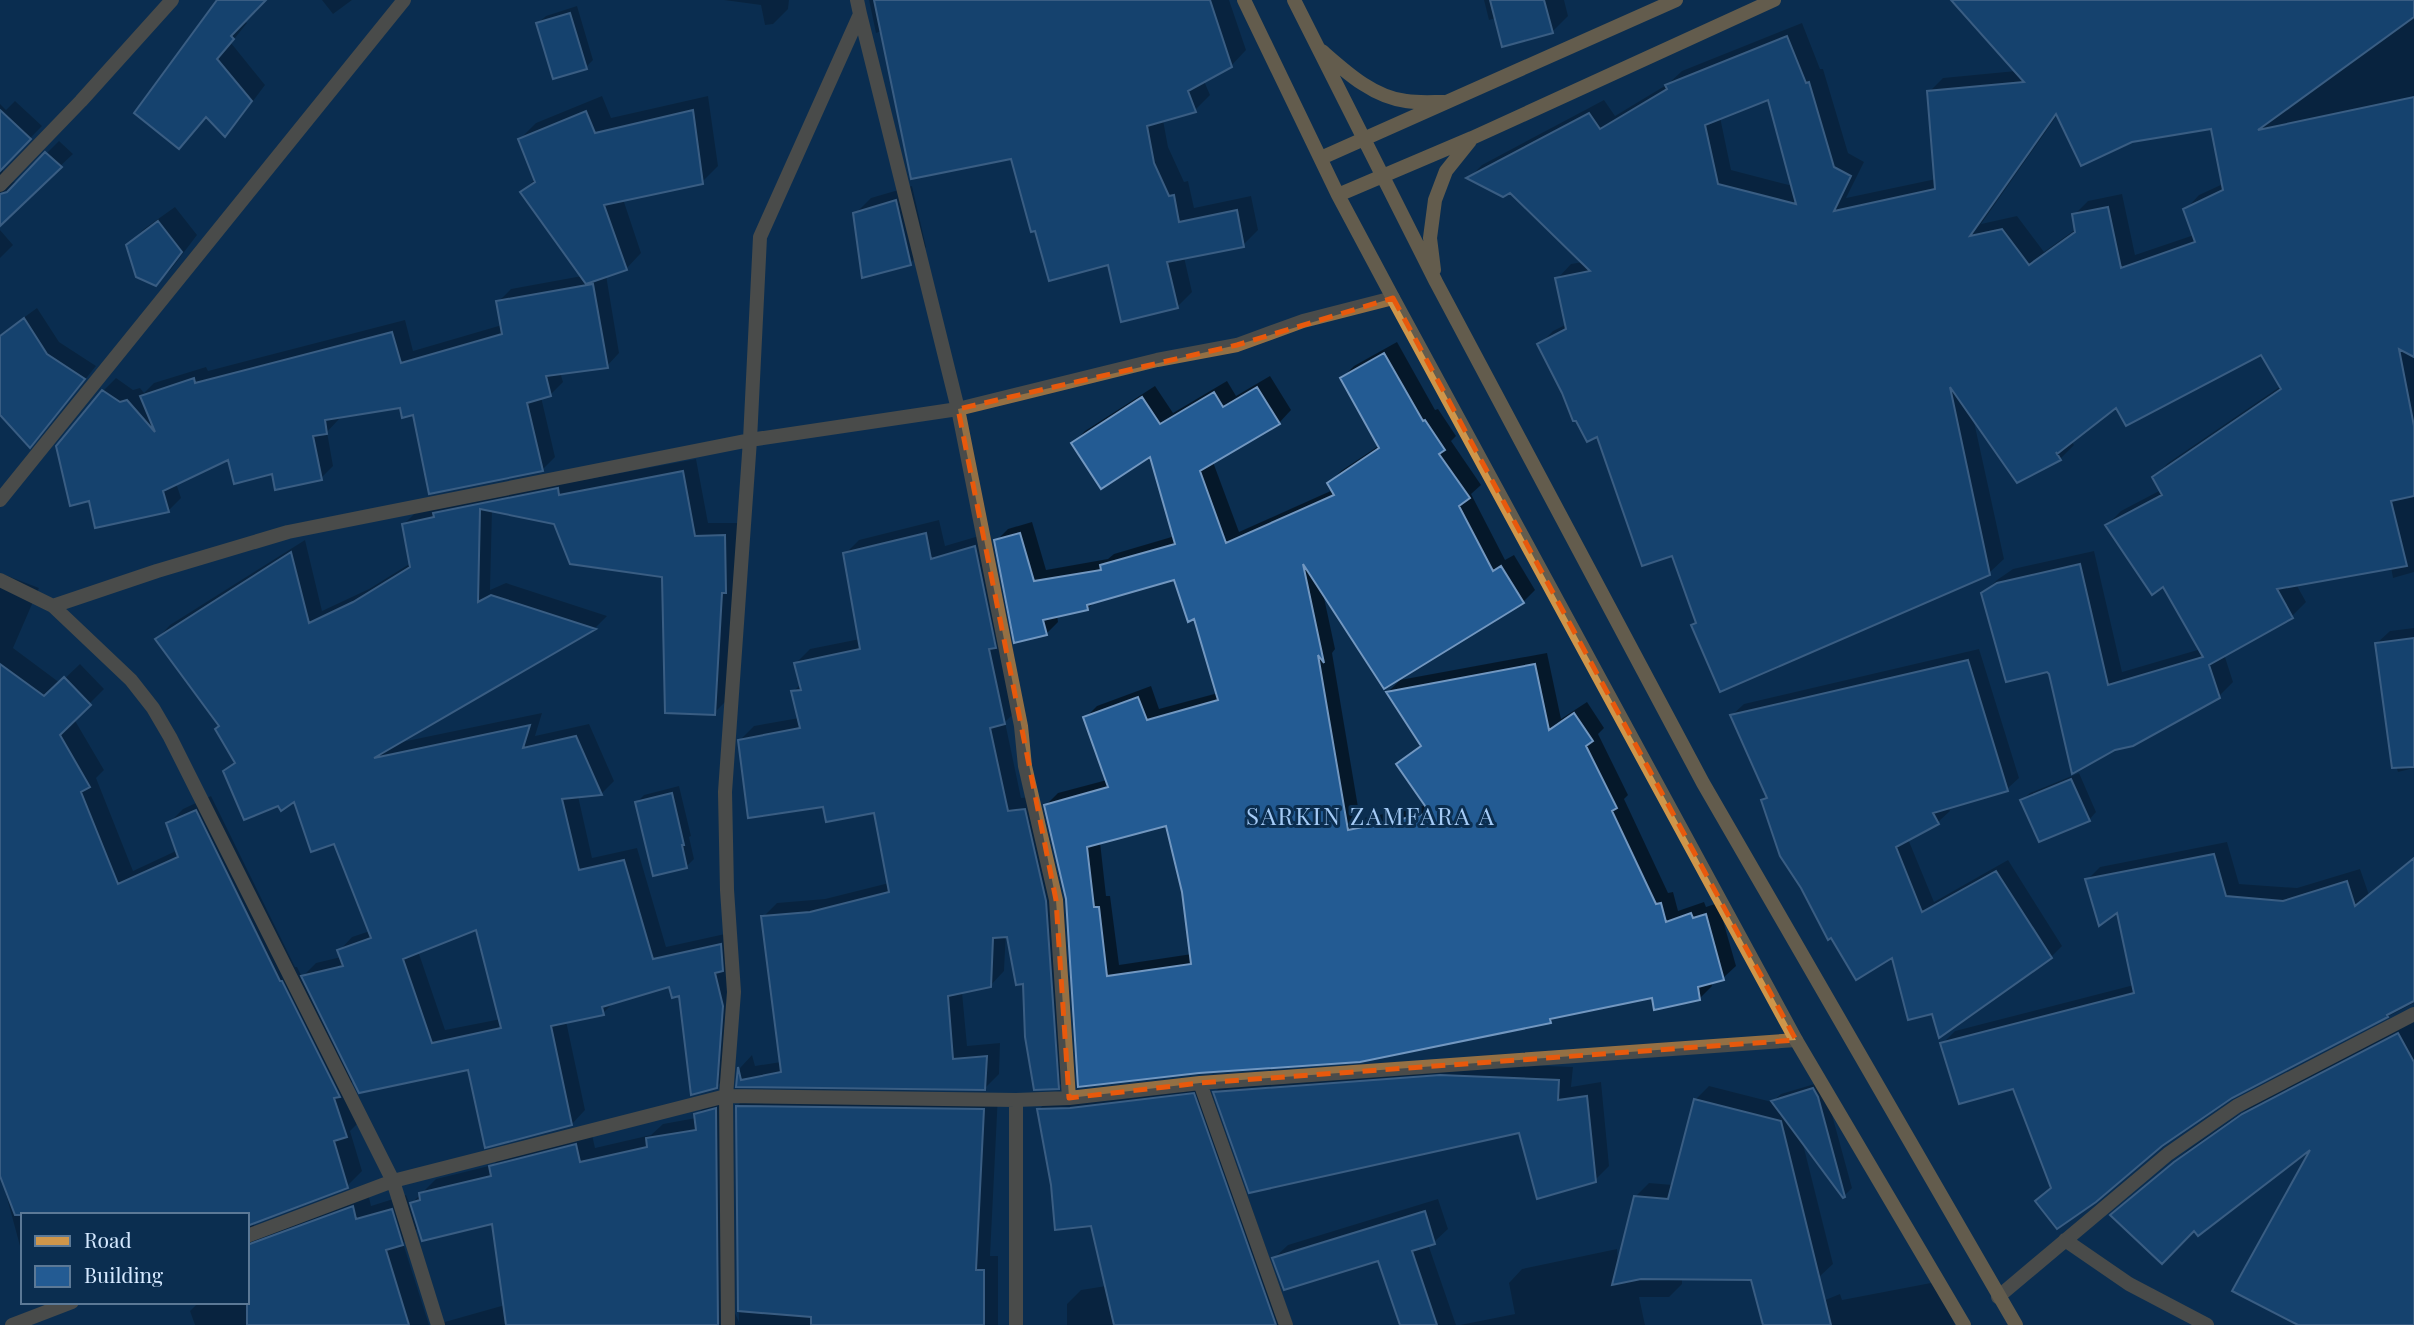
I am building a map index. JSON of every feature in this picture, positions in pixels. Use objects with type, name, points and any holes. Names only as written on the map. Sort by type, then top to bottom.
[{"type":"main road","points":[[1244,0],[1338,195],[1393,299],[1796,1041],[1964,1325]]},
{"type":"main road","points":[[1294,0],[1436,282],[1703,783],[2016,1325]]},
{"type":"main road","points":[[1321,159],[1676,0]]},
{"type":"main road","points":[[1338,195],[1472,138],[1774,0]]},
{"type":"main road","points":[[1315,44],[1346,72],[1373,90],[1404,101],[1449,103]]},
{"type":"main road","points":[[1436,282],[1430,238],[1435,200],[1446,171],[1472,138]]},
{"type":"street","points":[[0,185],[90,92],[172,0]]},
{"type":"street","points":[[0,500],[404,0]]},
{"type":"street","points":[[858,7],[958,408],[1021,726],[1026,766],[1056,900],[1069,1098]]},
{"type":"street","points":[[728,1325],[726,1097],[734,992],[727,890],[725,792],[750,440],[760,237],[858,7]]},
{"type":"street","points":[[53,606],[157,571],[288,532],[750,440],[958,408],[1157,360],[1237,345],[1303,321],[1393,299]]},
{"type":"street","points":[[0,580],[53,606],[131,680],[153,708],[393,1181],[438,1325]]},
{"type":"street","points":[[1998,1297],[2168,1154],[2236,1106],[2414,1014]]},
{"type":"street","points":[[248,1236],[393,1181],[726,1097],[1016,1100],[1069,1098],[1200,1083],[1796,1041]]},
{"type":"street","points":[[1200,1083],[1286,1325]]},
{"type":"street","points":[[1016,1100],[1016,1325]]},
{"type":"street","points":[[2065,1240],[2129,1284],[2207,1325]]},
{"type":"street","points":[[12,1325],[67,1304]]},
{"type":"highlighted area","points":[[1393,298],[1796,1040],[1200,1083],[1069,1098],[1056,900],[958,409],[1237,345]]},
{"type":"building","points":[[217,0],[266,0],[231,36],[234,39],[217,59],[252,101],[225,137],[206,117],[179,149],[134,113]]},
{"type":"building","points":[[874,0],[1210,0],[1232,67],[1188,91],[1196,112],[1147,126],[1154,163],[1169,196],[1174,195],[1179,222],[1237,210],[1244,247],[1167,262],[1178,308],[1121,322],[1108,265],[1049,281],[1035,231],[1031,232],[1011,159],[911,179]]},
{"type":"building","points":[[1490,0],[1544,0],[1553,33],[1502,47]]},
{"type":"building","points":[[1951,0],[2414,0],[2414,17],[2258,130],[2414,97],[2414,357],[2399,349],[2414,426],[2414,496],[2391,501],[2407,566],[2277,589],[2293,618],[2209,665],[2220,698],[2133,746],[2115,750],[2072,774],[2049,674],[2047,672],[2006,682],[1981,593],[1997,583],[2080,564],[2108,685],[2203,657],[2163,587],[2152,595],[2105,525],[2162,495],[2152,477],[2281,389],[2261,355],[2126,426],[2116,408],[2057,454],[2061,460],[2017,483],[1950,387],[1990,575],[1720,692],[1691,625],[1696,623],[1672,556],[1642,566],[1597,437],[1587,442],[1576,421],[1573,421],[1537,344],[1566,329],[1555,278],[1590,271],[1510,193],[1503,197],[1466,178],[1589,113],[1600,129],[1667,89],[1665,85],[1787,36],[1806,83],[1809,82],[1834,167],[1851,176],[1834,211],[1935,189],[1927,91],[2024,82]],"holes":[[[1768,100],[1796,204],[1718,184],[1705,125]],[[2056,114],[2081,166],[2132,142],[2211,129],[2223,190],[2183,209],[2195,242],[2121,268],[2108,207],[2072,214],[2075,232],[2029,265],[2002,229],[1970,236]]]},
{"type":"building","points":[[570,13],[587,69],[553,79],[536,23]]},
{"type":"building","points":[[0,110],[31,139],[0,171]]},
{"type":"building","points":[[693,110],[703,184],[604,205],[627,270],[586,284],[520,192],[535,182],[518,139],[586,111],[595,133]]},
{"type":"building","points":[[45,152],[62,167],[0,226],[0,194],[7,192]]},
{"type":"building","points":[[896,200],[911,265],[862,278],[853,213]]},
{"type":"building","points":[[158,221],[182,252],[156,286],[136,277],[126,245]]},
{"type":"building","points":[[593,284],[608,368],[546,376],[551,396],[527,403],[543,471],[429,494],[413,415],[402,418],[400,408],[325,420],[327,434],[313,436],[322,480],[275,490],[272,474],[234,484],[228,460],[163,491],[169,512],[95,528],[89,501],[70,506],[56,446],[102,390],[120,402],[127,400],[155,432],[140,396],[194,378],[195,383],[392,332],[401,363],[502,334],[496,301]]},
{"type":"building","points":[[24,318],[47,354],[85,379],[30,448],[0,415],[0,336]]},
{"type":"building","points":[[1384,353],[1423,421],[1425,420],[1445,450],[1439,454],[1470,498],[1459,506],[1493,571],[1501,566],[1524,603],[1384,689],[1303,564],[1324,663],[1318,655],[1348,830],[1430,813],[1396,764],[1421,746],[1386,692],[1535,664],[1549,730],[1574,713],[1593,741],[1586,746],[1617,808],[1612,811],[1656,904],[1661,903],[1666,922],[1691,913],[1693,918],[1706,914],[1724,980],[1698,987],[1700,1000],[1654,1010],[1652,998],[1550,1019],[1551,1023],[1360,1062],[1199,1073],[1078,1087],[1066,899],[1044,805],[1108,787],[1083,717],[1138,697],[1147,720],[1218,700],[1194,619],[1188,622],[1174,580],[1087,605],[1088,610],[1043,620],[1047,635],[1014,643],[994,540],[1020,533],[1034,581],[1101,570],[1100,565],[1175,544],[1150,457],[1101,489],[1071,443],[1142,397],[1160,424],[1214,392],[1223,407],[1257,387],[1280,424],[1200,471],[1226,543],[1334,495],[1327,483],[1379,448],[1340,378]],"holes":[[[1166,826],[1182,892],[1191,964],[1107,976],[1099,907],[1094,907],[1087,847]]]},
{"type":"building","points":[[683,471],[695,536],[725,535],[726,593],[722,593],[715,715],[665,713],[662,577],[570,564],[554,524],[480,509],[478,602],[491,595],[596,629],[374,758],[530,725],[523,748],[576,736],[602,795],[562,799],[579,870],[624,860],[653,959],[721,944],[723,971],[715,973],[723,1006],[717,1088],[691,1095],[679,996],[672,998],[669,987],[602,1007],[604,1015],[551,1026],[572,1125],[485,1148],[468,1070],[359,1093],[301,976],[343,966],[337,950],[371,938],[334,844],[311,852],[294,802],[281,811],[278,806],[244,820],[223,771],[235,763],[215,729],[219,726],[155,639],[291,552],[309,623],[353,602],[410,567],[402,524],[434,517],[433,513],[558,488],[559,495]],"holes":[[[476,930],[501,1028],[432,1043],[403,959]]]},
{"type":"building","points":[[926,533],[931,559],[975,546],[996,648],[989,649],[1005,724],[990,728],[1008,811],[1025,809],[1046,901],[1059,1089],[1034,1090],[1025,1037],[1023,984],[1016,985],[1007,937],[993,938],[991,987],[948,996],[953,1059],[987,1056],[985,1090],[736,1087],[738,1067],[741,1080],[781,1072],[761,916],[810,912],[889,892],[874,813],[826,822],[823,807],[748,818],[738,740],[800,728],[791,691],[801,690],[794,663],[860,649],[843,553]]},
{"type":"building","points":[[2414,638],[2414,767],[2392,768],[2375,643]]},
{"type":"building","points":[[1968,660],[2008,791],[1933,813],[1939,824],[1896,847],[1922,912],[1996,871],[2052,958],[1939,1038],[1932,1014],[1908,1020],[1892,958],[1856,980],[1831,938],[1828,940],[1801,888],[1780,856],[1761,800],[1767,798],[1730,715]]},
{"type":"building","points":[[0,664],[44,696],[64,677],[91,705],[60,735],[90,787],[81,792],[118,884],[178,857],[166,823],[196,810],[340,1097],[334,1098],[347,1137],[334,1141],[348,1188],[248,1226],[248,1213],[15,1215],[0,1176]]},
{"type":"building","points":[[2071,779],[2090,821],[2039,842],[2020,800]]},
{"type":"building","points":[[672,793],[687,868],[653,876],[635,802]]},
{"type":"building","points":[[2214,854],[2226,896],[2283,901],[2347,881],[2355,906],[2414,858],[2414,1001],[2232,1098],[2162,1146],[2096,1202],[2057,1229],[2035,1201],[2051,1188],[2013,1089],[1959,1104],[1940,1043],[2134,993],[2117,913],[2099,926],[2085,879]]},
{"type":"building","points":[[2398,1033],[2414,1062],[2414,1325],[2298,1325],[2232,1291],[2310,1150],[2198,1236],[2194,1231],[2162,1264],[2110,1215],[2174,1162],[2242,1114]]},
{"type":"building","points":[[1440,1075],[1559,1080],[1558,1100],[1587,1096],[1596,1182],[1537,1199],[1519,1133],[1249,1193],[1213,1092]]},
{"type":"building","points":[[1813,1088],[1818,1097],[1845,1197],[1843,1198],[1771,1101]]},
{"type":"building","points":[[1194,1093],[1276,1325],[1114,1325],[1091,1226],[1055,1230],[1051,1185],[1037,1109],[1070,1108]]},
{"type":"building","points":[[1694,1099],[1781,1121],[1831,1325],[1763,1325],[1751,1280],[1641,1279],[1612,1285],[1634,1196],[1668,1199]]},
{"type":"building","points":[[736,1106],[984,1109],[976,1270],[984,1270],[984,1325],[811,1325],[811,1317],[738,1311]]},
{"type":"building","points":[[716,1108],[718,1325],[506,1325],[492,1224],[422,1241],[410,1203],[420,1200],[419,1193],[491,1176],[489,1166],[576,1144],[580,1162],[647,1147],[646,1138],[696,1130],[694,1114]]},
{"type":"building","points":[[353,1206],[356,1219],[392,1209],[403,1245],[386,1250],[409,1325],[247,1325],[248,1245]]},
{"type":"building","points":[[1425,1211],[1435,1244],[1412,1251],[1437,1325],[1400,1325],[1378,1261],[1284,1290],[1272,1258]]},
{"type":"district","name":"SARKIN ZAMFARA A","points":[[1371,815]]}]
